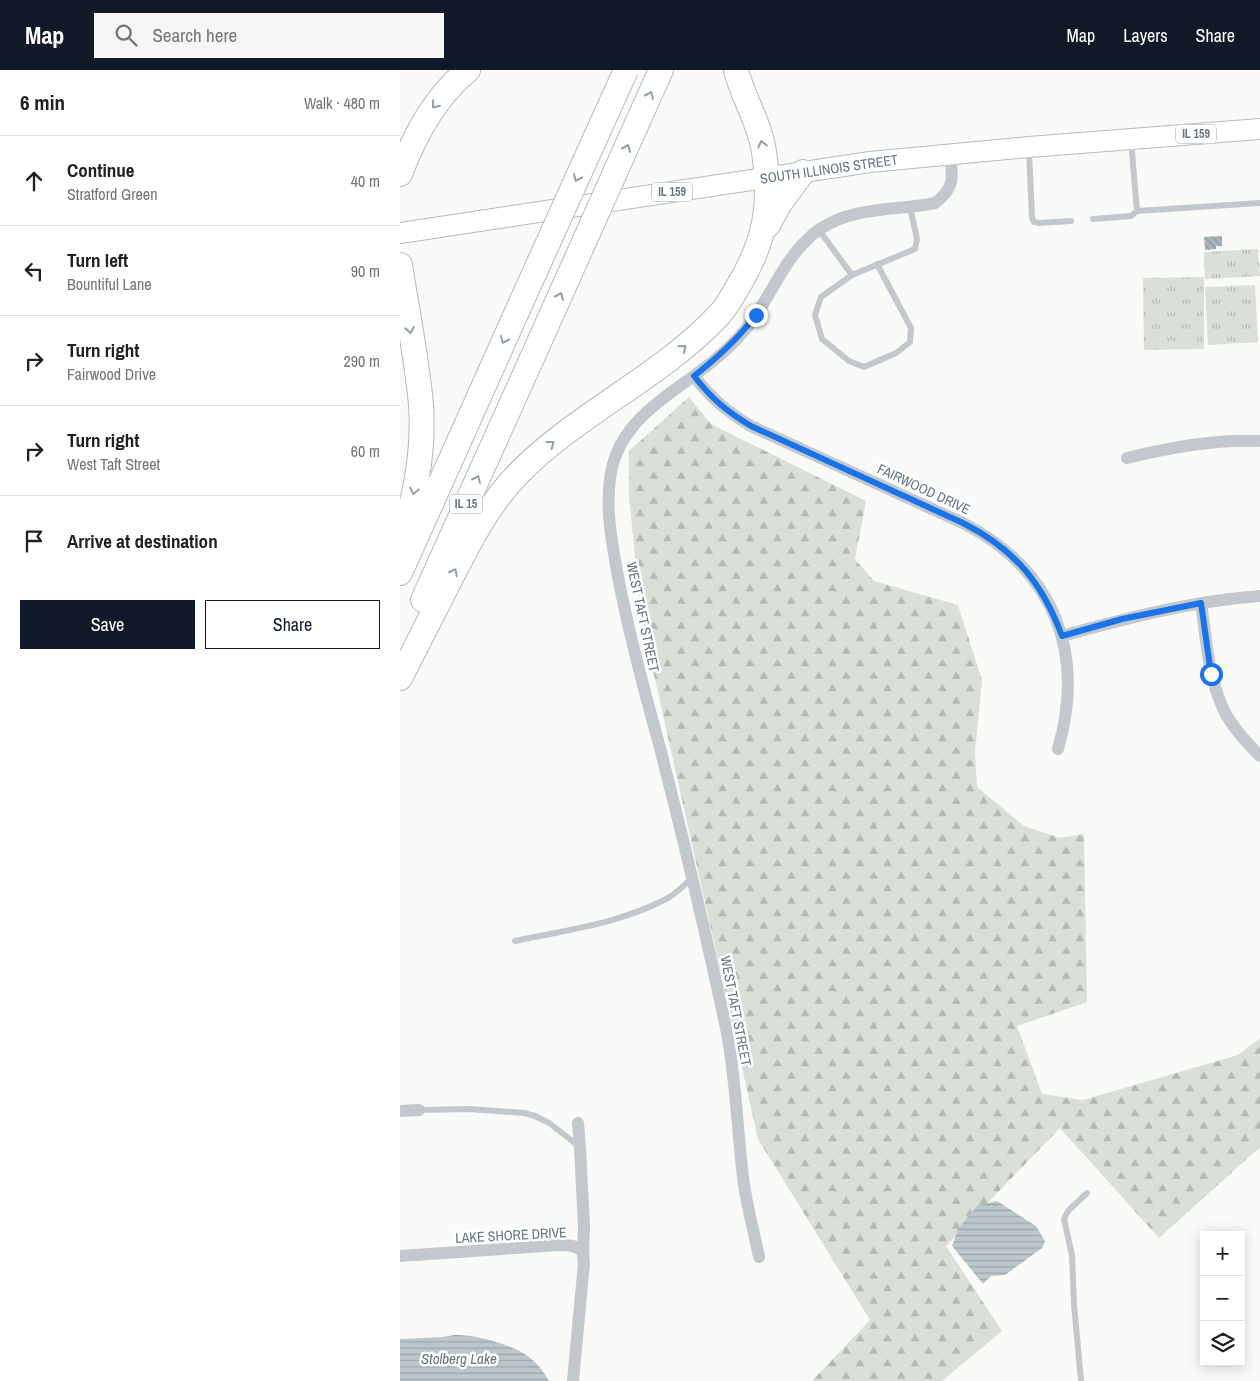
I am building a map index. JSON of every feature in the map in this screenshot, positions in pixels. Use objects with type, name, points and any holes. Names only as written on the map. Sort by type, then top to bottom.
[{"type":"highway","points":[[400,174],[409,150],[425,118],[453,82],[468,70]]},
{"type":"highway","name":"IL 15","points":[[400,573],[626,70]]},
{"type":"highway","name":"IL 15","points":[[400,652],[662,70]]},
{"type":"highway","points":[[736,70],[757,124],[764,150],[767,178],[767,209],[763,233]]},
{"type":"highway","points":[[400,678],[472,537],[493,504],[516,476],[542,451],[681,350],[721,314],[746,274],[763,233],[780,203],[803,172]]},
{"type":"highway","points":[[400,265],[421,406],[419,464],[408,520],[400,540]]},
{"type":"main road","name":"SOUTH ILLINOIS STREET","points":[[400,233],[870,162],[1260,128]]},
{"type":"street","name":"WEST TAFT STREET","points":[[759,1257],[743,1180],[735,1087],[727,1032],[692,878],[625,615],[609,521],[612,469],[616,454],[623,440],[649,409],[713,362],[744,331],[756,315],[793,254],[819,230],[850,215],[934,203],[946,195],[951,181],[950,154]]},
{"type":"street","name":"FAIRWOOD DRIVE","points":[[694,376],[709,395],[728,412],[751,426],[963,523],[995,542],[1019,564],[1044,595],[1054,614],[1062,636],[1069,678],[1068,707],[1058,749]]},
{"type":"street","points":[[1127,458],[1157,451],[1221,441],[1260,441]]},
{"type":"street","points":[[1062,636],[1122,619],[1201,603],[1230,598],[1260,596]]},
{"type":"street","points":[[1201,603],[1211,674],[1223,708],[1246,742],[1260,756]]},
{"type":"street","points":[[400,1111],[419,1110]]},
{"type":"street","points":[[578,1123],[584,1233],[582,1252]]},
{"type":"street","name":"LAKE SHORE DRIVE","points":[[400,1256],[559,1245],[577,1247],[582,1252],[584,1263],[573,1381]]},
{"type":"lane","points":[[1131,139],[1137,211]]},
{"type":"lane","points":[[1029,147],[1032,218],[1034,222],[1071,221]]},
{"type":"lane","points":[[1093,219],[1131,216],[1137,211],[1260,203]]},
{"type":"lane","points":[[877,264],[911,328],[910,342],[896,353],[864,367],[848,361],[822,339],[815,315],[822,297],[852,275],[877,264],[915,249],[917,239],[910,207]]},
{"type":"lane","points":[[819,230],[852,275]]},
{"type":"lane","points":[[515,941],[596,924],[648,908],[670,896],[692,878]]},
{"type":"lane","points":[[419,1110],[469,1109],[524,1113],[549,1123],[580,1147]]},
{"type":"lane","points":[[1081,1381],[1072,1255],[1064,1219],[1068,1211],[1087,1193]]},
{"type":"green space","points":[[1258,249],[1260,276],[1205,279],[1204,252]]},
{"type":"green space","points":[[1204,277],[1204,349],[1144,350],[1143,278]]},
{"type":"green space","points":[[1255,285],[1258,342],[1208,345],[1205,287]]},
{"type":"green space","points":[[689,397],[711,424],[866,501],[855,559],[874,581],[958,605],[982,680],[975,753],[977,787],[1024,826],[1060,838],[1084,834],[1087,1002],[1017,1026],[1042,1094],[1083,1100],[1238,1055],[1260,1038],[1260,1147],[1159,1238],[1060,1128],[946,1246],[1002,1331],[942,1381],[812,1381],[870,1320],[758,1139],[641,617],[629,495],[629,451]]},
{"type":"water","points":[[997,1201],[1036,1226],[1045,1241],[1042,1248],[1005,1275],[991,1276],[983,1284],[952,1246],[958,1229],[978,1205]]},
{"type":"water","name":"Stolberg Lake","points":[[454,1335],[483,1338],[518,1351],[532,1359],[544,1372],[549,1381],[400,1381],[400,1339]]},
{"type":"building","points":[[1222,236],[1222,246],[1216,246],[1216,249],[1205,250],[1204,237]]},
{"type":"route","points":[[756,315],[730,346],[694,376],[709,395],[728,412],[751,426],[963,523],[995,542],[1030,575],[1054,614],[1062,636],[1122,619],[1201,603],[1211,674]]}]
